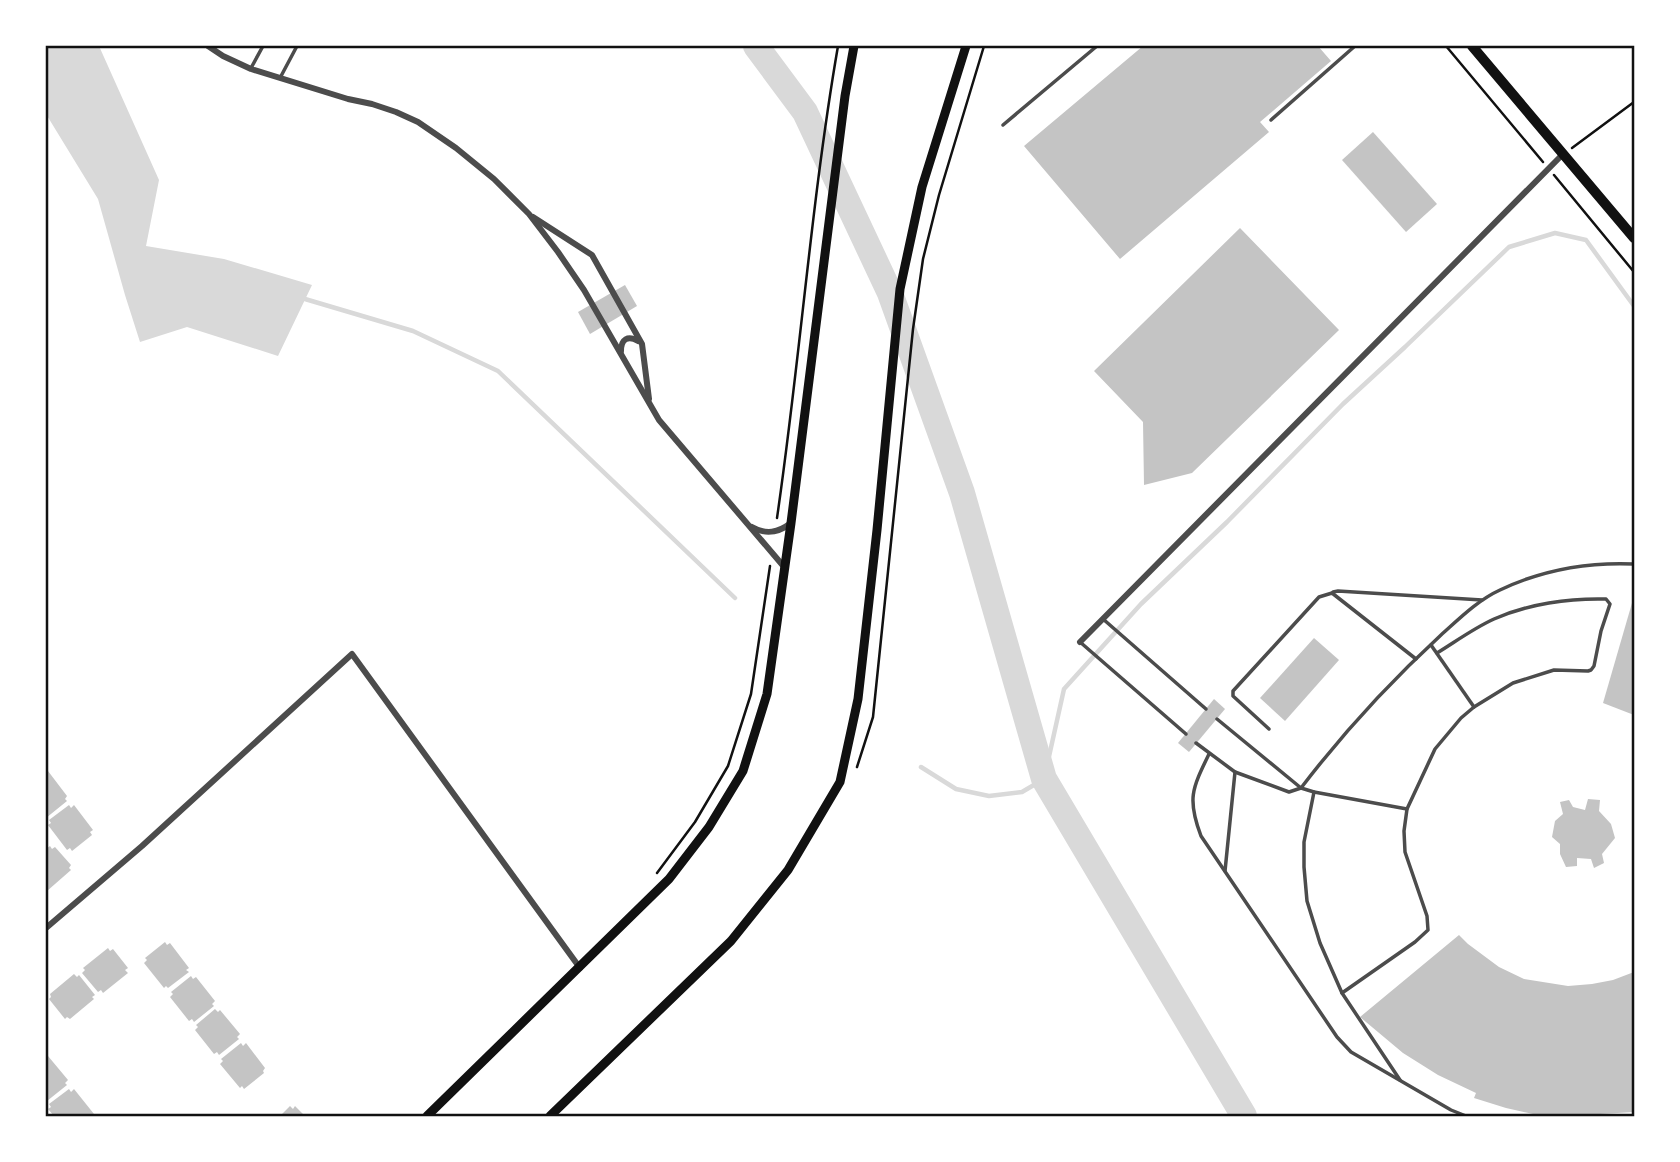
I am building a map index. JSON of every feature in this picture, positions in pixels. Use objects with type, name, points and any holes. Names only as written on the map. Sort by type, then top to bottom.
[{"type":"highway","points":[[1472,46],[1634,238]]},
{"type":"main road","points":[[427,1116],[670,879],[709,827],[743,771],[767,694],[845,96],[854,46]]},
{"type":"main road","points":[[550,1116],[731,942],[788,870],[840,782],[858,699],[900,289],[922,187],[966,46]]},
{"type":"street","points":[[208,46],[251,69],[372,104],[418,122],[494,179],[529,214],[558,252],[584,290],[659,420],[785,568]]},
{"type":"street","points":[[1080,642],[1563,154]]},
{"type":"street","points":[[529,214],[592,255],[642,344],[649,403]]},
{"type":"street","points":[[622,356],[621,346],[626,339],[634,338],[642,344]]},
{"type":"street","points":[[746,523],[758,531],[770,533],[791,523]]},
{"type":"street","points":[[46,928],[142,846],[352,654],[580,968]]},
{"type":"lane","points":[[251,69],[263,46]]},
{"type":"lane","points":[[281,78],[297,46]]},
{"type":"lane","points":[[1003,125],[1097,46]]},
{"type":"lane","points":[[1271,120],[1355,46]]},
{"type":"lane","points":[[1196,743],[1235,772],[1289,792],[1301,788],[1343,736],[1416,659],[1466,612],[1498,590],[1549,572],[1607,563],[1634,564]]},
{"type":"lane","points":[[1269,729],[1233,696],[1233,691],[1319,597],[1338,591],[1484,600]]},
{"type":"lane","points":[[1332,593],[1416,659]]},
{"type":"lane","points":[[1342,993],[1428,930],[1427,916],[1405,852],[1404,831],[1407,808],[1435,749],[1474,707],[1513,683],[1555,670],[1591,670],[1610,604],[1606,599],[1581,599],[1542,604],[1494,619],[1437,653]]},
{"type":"lane","points":[[1103,619],[1206,709]]},
{"type":"lane","points":[[1080,642],[1186,734]]},
{"type":"lane","points":[[1431,645],[1474,707]]},
{"type":"lane","points":[[1217,719],[1301,788],[1407,808]]},
{"type":"lane","points":[[1209,754],[1194,784],[1192,798],[1194,818],[1201,836],[1337,1037],[1351,1052],[1466,1116]]},
{"type":"lane","points":[[1224,872],[1235,772]]},
{"type":"lane","points":[[1314,792],[1304,842],[1307,901],[1320,943],[1342,993],[1401,1082]]},
{"type":"path","points":[[775,532],[838,46]]},
{"type":"path","points":[[855,773],[873,717],[923,259],[939,195],[984,46]]},
{"type":"path","points":[[1446,46],[1634,272]]},
{"type":"path","points":[[1563,154],[1634,102]]},
{"type":"path","points":[[657,873],[695,822],[728,766],[751,694],[772,553]]},
{"type":"shaded area","points":[[51,46],[99,46],[159,180],[146,246],[224,259],[312,285],[278,356],[187,327],[140,342],[98,199],[46,114],[46,49]]},
{"type":"building","points":[[1143,46],[1318,46],[1331,61],[1260,122],[1269,132],[1120,259],[1024,146]]},
{"type":"building","points":[[1373,132],[1437,204],[1406,232],[1342,160]]},
{"type":"building","points":[[1240,228],[1339,330],[1192,473],[1144,485],[1143,422],[1094,371]]},
{"type":"building","points":[[625,285],[637,306],[590,334],[578,312]]},
{"type":"building","points":[[1634,603],[1634,715],[1603,703]]},
{"type":"building","points":[[1314,638],[1339,660],[1285,721],[1260,698]]},
{"type":"building","points":[[1214,699],[1225,709],[1189,752],[1178,743]]},
{"type":"building","points":[[48,771],[67,796],[67,801],[46,818],[46,773]]},
{"type":"building","points":[[1588,799],[1600,800],[1599,811],[1611,824],[1615,838],[1602,854],[1604,863],[1594,868],[1591,859],[1577,858],[1577,866],[1566,867],[1560,854],[1560,844],[1552,837],[1555,821],[1563,814],[1560,802],[1569,800],[1573,807],[1585,810]]},
{"type":"building","points":[[69,805],[71,808],[74,805],[93,830],[90,832],[92,835],[72,851],[70,848],[67,850],[48,825],[51,823],[49,820]]},
{"type":"building","points":[[50,846],[52,849],[55,847],[71,865],[71,870],[47,891],[46,849]]},
{"type":"building","points":[[1459,935],[1499,967],[1524,979],[1568,986],[1613,980],[1634,972],[1634,1112],[1567,1116],[1533,1114],[1474,1098],[1476,1093],[1438,1075],[1403,1053],[1360,1017]]},
{"type":"building","points":[[165,942],[167,945],[170,943],[189,968],[186,970],[189,972],[168,988],[164,988],[144,963],[147,960],[145,958]]},
{"type":"building","points":[[108,948],[110,951],[113,949],[128,968],[125,970],[128,973],[103,993],[101,990],[98,992],[82,973],[85,970],[83,968]]},
{"type":"building","points":[[74,974],[77,977],[79,975],[95,995],[92,997],[94,999],[70,1019],[65,1019],[49,999],[50,994]]},
{"type":"building","points":[[191,976],[193,979],[196,977],[215,1001],[212,1004],[214,1006],[194,1022],[192,1019],[189,1021],[170,997],[173,994],[171,992]]},
{"type":"building","points":[[215,1009],[218,1012],[220,1010],[240,1034],[237,1037],[239,1039],[219,1055],[217,1052],[214,1054],[195,1030],[198,1027],[196,1025]]},
{"type":"building","points":[[241,1043],[243,1046],[246,1043],[265,1068],[264,1073],[244,1089],[242,1086],[240,1088],[220,1064],[223,1061],[221,1059]]},
{"type":"building","points":[[48,1056],[68,1080],[65,1083],[67,1085],[47,1101],[46,1058]]},
{"type":"building","points":[[69,1089],[71,1092],[74,1089],[94,1114],[54,1116],[48,1109],[51,1107],[49,1104]]},
{"type":"building","points":[[290,1106],[293,1109],[295,1106],[305,1116],[280,1116]]},
{"type":"waterway","points":[[756,46],[805,112],[890,293],[962,493],[1044,779],[1244,1116]]},
{"type":"waterway","points":[[921,767],[956,789],[989,796],[1022,792],[1044,779],[1064,689],[1141,604],[1227,522],[1343,404],[1509,247],[1555,233],[1586,240],[1634,306]]},
{"type":"waterway","points":[[305,299],[413,331],[498,371],[735,598]]}]
